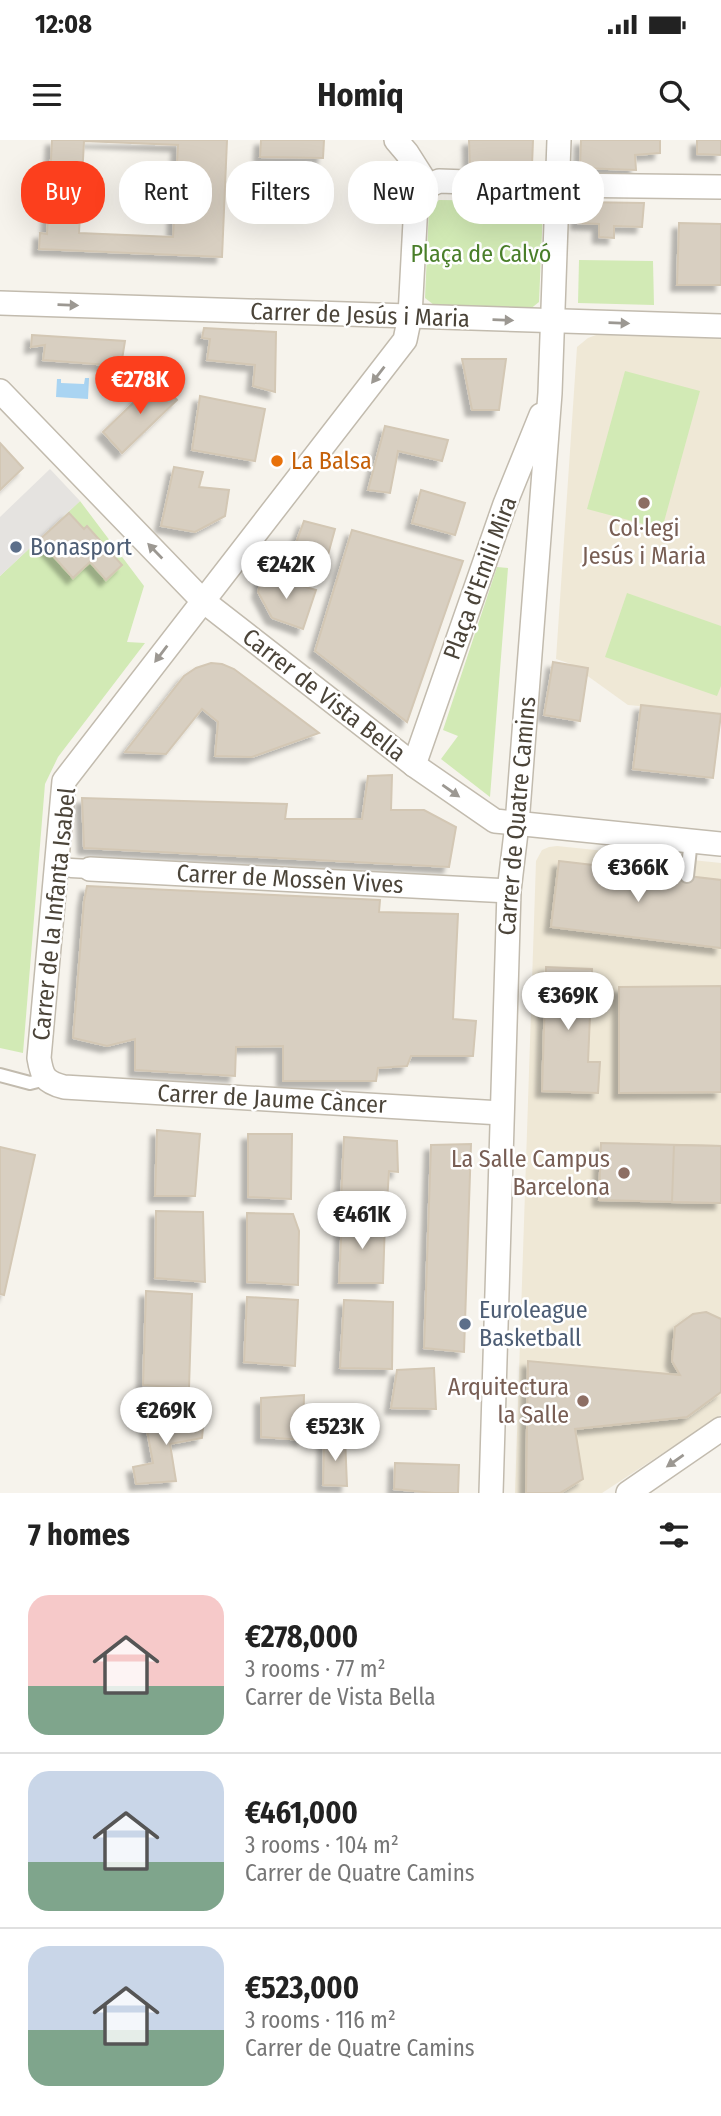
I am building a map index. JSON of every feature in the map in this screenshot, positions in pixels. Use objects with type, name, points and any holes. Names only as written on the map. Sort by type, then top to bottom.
[{"type":"street","points":[[396,140],[412,161]]},
{"type":"street","name":"Carrer de Quatre Camins","points":[[559,140],[559,161]]},
{"type":"street","points":[[604,186],[721,187]]},
{"type":"street","points":[[410,316],[415,224]]},
{"type":"street","name":"Carrer de Quatre Camins","points":[[491,1493],[509,891],[517,824],[550,393],[556,224]]},
{"type":"street","name":"Carrer de Jesús i Maria","points":[[0,303],[721,326]]},
{"type":"street","name":"Carrer de la Infanta Isabel","points":[[46,1079],[41,1073],[39,1058],[64,780],[405,340],[410,316]]},
{"type":"street","name":"Carrer de Vista Bella","points":[[0,391],[202,600],[414,765],[495,821],[721,844]]},
{"type":"street","name":"Plaça d'Emili Mira","points":[[414,765],[505,504],[550,393]]},
{"type":"street","name":"Carrer de Mossèn Vives","points":[[80,868],[509,891]]},
{"type":"street","name":"Carrer de Jaume Càncer","points":[[46,1079],[52,1084],[64,1087],[501,1113]]},
{"type":"street","points":[[628,1493],[721,1429]]},
{"type":"lane","points":[[687,876],[691,841]]},
{"type":"lane","points":[[0,1075],[30,1083],[46,1079]]},
{"type":"shaded area","name":"Col·legi Jesús i Maria","points":[[604,332],[721,338],[721,724],[720,713],[628,705],[571,664],[556,659],[577,347],[588,338]]},
{"type":"shaded area","name":"Bonasport","points":[[50,469],[80,501],[0,576],[0,517]]},
{"type":"shaded area","name":"La Salle Campus Barcelona","points":[[557,846],[721,863],[721,1415],[602,1493],[515,1493],[536,861],[542,850]]},
{"type":"green space","name":"Plaça de Calvó","points":[[452,200],[452,224],[542,224],[539,302],[529,310],[434,305],[425,298],[428,224],[438,224],[438,201]]},
{"type":"green space","points":[[579,260],[653,261],[654,305],[578,303]]},
{"type":"green space","points":[[625,371],[700,391],[662,529],[587,509]]},
{"type":"green space","points":[[80,501],[144,586],[127,642],[145,643],[58,757],[45,784],[23,1053],[0,1048],[0,576]]},
{"type":"green space","points":[[497,567],[508,568],[490,797],[441,759],[458,736],[443,730]]},
{"type":"green space","points":[[627,593],[721,626],[721,686],[717,696],[605,657]]},
{"type":"water","points":[[85,378],[89,378],[88,399],[56,397],[57,379],[61,379],[61,383],[84,384]]},
{"type":"building","points":[[52,140],[227,140],[222,257],[39,249],[40,233],[47,234],[48,224],[79,224],[79,233],[173,237],[174,224],[212,224],[212,161],[177,161],[178,145],[84,141],[83,161],[51,161]]},
{"type":"building","points":[[261,140],[324,140],[323,158],[260,157]]},
{"type":"building","points":[[469,140],[533,140],[532,161],[470,161]]},
{"type":"building","points":[[581,140],[660,140],[660,153],[635,155],[636,170],[604,169],[604,161],[580,161]]},
{"type":"building","points":[[697,140],[721,140],[721,155],[697,154]]},
{"type":"building","points":[[604,202],[644,203],[642,227],[614,226],[614,238],[599,237],[599,224],[604,224]]},
{"type":"building","points":[[679,223],[721,224],[721,285],[677,285]]},
{"type":"building","points":[[204,328],[276,332],[275,392],[253,386],[255,365],[207,360],[210,339],[202,338]]},
{"type":"building","points":[[32,335],[125,341],[121,366],[43,360],[45,345],[31,347]]},
{"type":"building","points":[[462,359],[506,359],[499,410],[472,410]]},
{"type":"building","points":[[158,379],[177,400],[122,453],[103,432]]},
{"type":"building","points":[[200,396],[265,409],[255,461],[192,450]]},
{"type":"building","points":[[385,426],[448,440],[442,461],[398,451],[390,493],[368,490]]},
{"type":"building","points":[[0,443],[23,468],[0,490]]},
{"type":"building","points":[[174,467],[203,472],[199,487],[229,490],[225,516],[195,532],[161,526]]},
{"type":"building","points":[[421,490],[465,503],[455,535],[412,523]]},
{"type":"building","points":[[69,513],[84,529],[87,526],[122,565],[106,580],[90,562],[73,578],[39,540]]},
{"type":"building","points":[[304,521],[335,529],[326,562],[293,551]]},
{"type":"building","points":[[352,530],[463,561],[407,722],[315,651]]},
{"type":"building","points":[[263,575],[316,590],[303,629],[272,618],[258,592]]},
{"type":"building","points":[[553,662],[588,668],[580,721],[544,715]]},
{"type":"building","points":[[211,663],[234,669],[319,733],[252,757],[215,756],[218,722],[202,709],[166,754],[125,752],[184,676]]},
{"type":"building","points":[[641,705],[721,714],[713,778],[633,769]]},
{"type":"building","points":[[392,775],[391,810],[424,810],[456,827],[449,867],[84,848],[82,798],[287,804],[285,819],[362,819],[368,776]]},
{"type":"building","points":[[559,861],[721,880],[721,948],[551,927]]},
{"type":"building","points":[[87,886],[380,900],[379,912],[458,914],[453,1019],[476,1021],[473,1056],[411,1056],[407,1066],[378,1068],[376,1081],[283,1081],[283,1046],[236,1047],[235,1076],[135,1070],[135,1039],[107,1046],[73,1038]]},
{"type":"building","points":[[546,967],[592,969],[588,1062],[600,1062],[598,1093],[542,1091]]},
{"type":"building","points":[[721,986],[721,1092],[619,1093],[619,987]]},
{"type":"building","points":[[157,1130],[200,1134],[195,1196],[155,1196]]},
{"type":"building","points":[[248,1134],[292,1134],[291,1199],[248,1197]]},
{"type":"building","points":[[344,1137],[397,1141],[398,1172],[389,1171],[387,1202],[341,1200]]},
{"type":"building","points":[[601,1143],[721,1146],[721,1203],[599,1200]]},
{"type":"building","points":[[471,1144],[464,1352],[424,1348],[431,1145]]},
{"type":"building","points":[[674,1145],[721,1146],[721,1203],[672,1202]]},
{"type":"building","points":[[0,1147],[35,1155],[4,1295],[0,1294]]},
{"type":"building","points":[[156,1211],[203,1212],[205,1282],[155,1278]]},
{"type":"building","points":[[247,1213],[293,1214],[299,1231],[298,1285],[247,1282]]},
{"type":"building","points":[[342,1218],[385,1220],[383,1283],[339,1283]]},
{"type":"building","points":[[146,1291],[192,1294],[189,1388],[143,1385]]},
{"type":"building","points":[[247,1297],[298,1300],[295,1366],[244,1362]]},
{"type":"building","points":[[344,1300],[393,1302],[392,1369],[340,1368]]},
{"type":"building","points":[[706,1312],[721,1319],[721,1392],[687,1417],[575,1429],[583,1479],[560,1493],[526,1493],[528,1361],[680,1375],[672,1361],[675,1327],[693,1314]]},
{"type":"building","points":[[434,1368],[436,1409],[391,1408],[397,1370]]},
{"type":"building","points":[[304,1395],[303,1440],[261,1437],[261,1398]]},
{"type":"building","points":[[204,1416],[202,1438],[170,1444],[176,1481],[136,1484],[133,1467],[153,1463],[145,1420]]},
{"type":"building","points":[[345,1437],[347,1486],[323,1485],[324,1440]]},
{"type":"building","points":[[395,1463],[459,1465],[458,1493],[394,1489]]},
{"type":"place","name":"La Balsa","points":[[277,461]]},
{"type":"place","name":"Col·legi Jesús i Maria","points":[[644,503]]},
{"type":"place","name":"Bonasport","points":[[16,547]]},
{"type":"place","name":"La Salle Campus Barcelona","points":[[624,1173]]},
{"type":"place","name":"Euroleague Basketball","points":[[465,1324]]},
{"type":"place","name":"Arquitectura la Salle","points":[[583,1401]]}]
